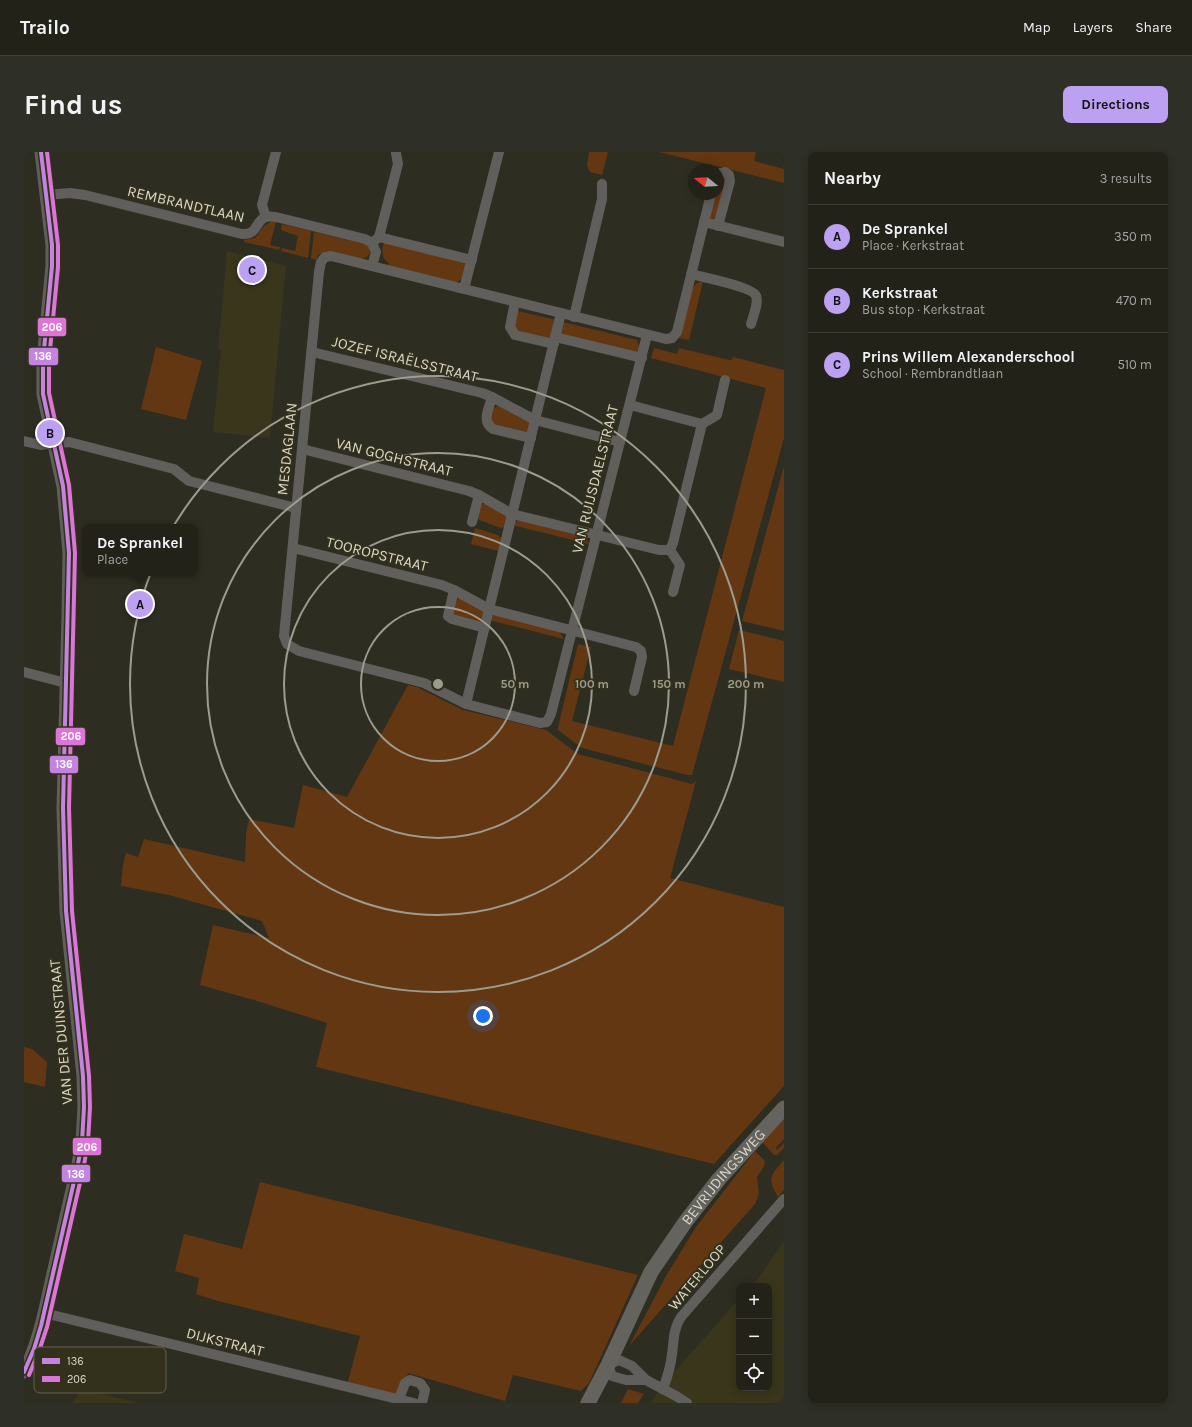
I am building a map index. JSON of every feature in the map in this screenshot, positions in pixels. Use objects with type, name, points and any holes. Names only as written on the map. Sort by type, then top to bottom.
[{"type":"main road","name":"BEVRIJDINGSWEG","points":[[598,1403],[613,1367],[661,1267],[667,1250],[686,1221],[719,1179],[784,1108]]},
{"type":"main road","name":"BEVRIJDINGSWEG","points":[[588,1403],[613,1367]]},
{"type":"street","name":"VAN DER DUINSTRAAT","points":[[34,1347],[44,1313],[78,1164],[82,1142],[84,1107],[82,1070],[68,942],[64,862],[63,786],[69,553],[63,486],[43,394],[43,360],[52,266],[52,245],[41,152]]},
{"type":"street","points":[[266,217],[262,205],[276,152]]},
{"type":"street","points":[[464,289],[499,152]]},
{"type":"street","points":[[396,153],[398,164],[376,240],[376,252],[372,266],[666,339],[672,338],[676,332],[710,200]]},
{"type":"street","points":[[718,226],[730,181],[729,176],[724,172]]},
{"type":"street","points":[[574,317],[602,199],[602,184]]},
{"type":"street","name":"REMBRANDTLAAN","points":[[46,195],[70,193],[85,195],[242,234],[248,234],[255,230],[262,219],[266,217],[276,217],[365,239],[472,260]]},
{"type":"street","points":[[704,222],[784,242]]},
{"type":"street","name":"MESDAGLAAN","points":[[372,266],[331,256],[325,257],[321,262],[284,636],[287,644],[299,651],[424,683],[466,704]]},
{"type":"street","points":[[691,274],[745,288],[753,292],[756,296],[756,302],[751,324]]},
{"type":"street","points":[[515,302],[510,327],[515,335],[642,358]]},
{"type":"street","points":[[466,704],[561,314]]},
{"type":"street","name":"VAN RUIJSDAELSTRAAT","points":[[466,704],[540,723],[547,722],[551,714],[648,335]]},
{"type":"street","name":"JOZEF ISRAËLSSTRAAT","points":[[312,352],[492,397],[535,420],[620,442]]},
{"type":"street","points":[[673,592],[680,565],[670,550],[702,424],[716,415],[725,380]]},
{"type":"street","name":"JOZEF ISRAËLSSTRAAT","points":[[492,397],[486,420],[488,425],[493,429],[531,438]]},
{"type":"street","points":[[630,405],[702,424]]},
{"type":"street","points":[[24,441],[41,445],[70,442],[174,469],[189,481],[296,508]]},
{"type":"street","name":"VAN GOGHSTRAAT","points":[[302,448],[479,495],[512,514],[659,550],[670,550]]},
{"type":"street","points":[[472,522],[479,495]]},
{"type":"street","name":"TOOROPSTRAAT","points":[[293,548],[442,585],[489,609],[572,630]]},
{"type":"street","points":[[454,590],[448,616],[452,619],[485,628]]},
{"type":"street","points":[[572,630],[636,647],[641,651],[642,657],[634,691]]},
{"type":"street","points":[[24,672],[66,682]]},
{"type":"street","name":"WATERLOOP","points":[[663,1389],[671,1362],[674,1331],[681,1317],[784,1199]]},
{"type":"street","name":"DIJKSTRAAT","points":[[44,1313],[414,1403]]},
{"type":"street","name":"VAN DER DUINSTRAAT","points":[[24,1372],[34,1347]]},
{"type":"street","points":[[613,1367],[632,1366],[646,1380],[687,1403]]},
{"type":"street","points":[[613,1367],[626,1380],[646,1380]]},
{"type":"street","points":[[398,1399],[405,1384],[410,1380],[420,1383],[425,1390],[422,1403]]},
{"type":"shaded area","points":[[589,152],[608,152],[602,175],[590,172],[587,166]]},
{"type":"shaded area","points":[[659,152],[756,152],[754,161],[784,169],[784,183],[724,168],[724,164],[707,164]]},
{"type":"shaded area","points":[[714,200],[720,200],[715,220],[710,218]]},
{"type":"shaded area","points":[[271,222],[276,222],[270,245],[280,247],[279,250],[244,242],[244,240],[255,238],[265,225]]},
{"type":"shaded area","points":[[282,224],[311,231],[308,258],[281,251],[282,248],[295,251],[298,236],[283,231],[281,229]]},
{"type":"shaded area","points":[[314,232],[365,244],[369,247],[370,253],[367,257],[361,259],[326,251],[318,255],[316,260],[311,258]]},
{"type":"shaded area","points":[[385,241],[464,263],[466,265],[462,279],[454,282],[388,266],[389,263],[384,259],[382,253]]},
{"type":"shaded area","points":[[227,251],[286,266],[270,438],[213,432],[221,350],[218,350]]},
{"type":"shaded area","points":[[703,281],[689,340],[679,338],[691,289],[697,283]]},
{"type":"shaded area","points":[[518,311],[556,320],[550,339],[518,331],[515,326]]},
{"type":"shaded area","points":[[563,322],[637,340],[639,346],[637,355],[558,336]]},
{"type":"shaded area","points":[[156,347],[202,361],[186,420],[141,409]]},
{"type":"shaded area","points":[[654,348],[677,354],[679,348],[729,360],[732,360],[733,357],[784,370],[784,438],[692,775],[582,748],[558,730],[578,644],[591,647],[572,721],[673,746],[766,388],[651,358]]},
{"type":"shaded area","points":[[498,406],[530,423],[527,432],[493,424],[491,414],[493,409]]},
{"type":"shaded area","points":[[784,466],[784,631],[742,621]]},
{"type":"shaded area","points":[[486,504],[508,517],[505,527],[501,528],[479,520],[478,518],[481,505]]},
{"type":"shaded area","points":[[519,520],[585,537],[589,544],[512,525],[514,522]]},
{"type":"shaded area","points":[[475,528],[498,535],[502,539],[499,551],[471,544]]},
{"type":"shaded area","points":[[459,598],[482,610],[485,618],[480,622],[454,615],[453,612]]},
{"type":"shaded area","points":[[494,615],[560,632],[564,639],[489,620]]},
{"type":"shaded area","points":[[739,630],[784,641],[784,682],[729,669]]},
{"type":"shaded area","points":[[408,685],[417,687],[463,710],[546,730],[578,754],[692,784],[696,781],[670,878],[784,907],[784,1086],[714,1164],[316,1067],[327,1023],[200,985],[213,925],[269,938],[262,921],[169,895],[121,886],[126,853],[138,857],[144,839],[245,862],[246,834],[249,819],[294,828],[303,785],[347,797]]},
{"type":"shaded area","points":[[24,1047],[32,1049],[47,1062],[45,1087],[24,1082]]},
{"type":"shaded area","points":[[784,1118],[784,1139],[776,1148],[777,1150],[784,1143],[784,1148],[777,1155],[774,1155],[762,1142]]},
{"type":"shaded area","points":[[755,1151],[764,1160],[765,1165],[757,1177],[759,1194],[755,1204],[629,1346],[666,1276],[696,1227]]},
{"type":"shaded area","points":[[784,1160],[784,1190],[778,1197],[771,1181],[773,1174]]},
{"type":"shaded area","points":[[260,1182],[638,1275],[589,1383],[581,1391],[513,1375],[505,1401],[408,1373],[400,1401],[346,1389],[360,1336],[218,1301],[196,1294],[199,1278],[175,1271],[184,1234],[242,1249]]},
{"type":"shaded area","points":[[784,1241],[784,1403],[650,1403],[675,1371],[736,1302],[736,1391],[772,1391],[772,1283],[754,1283]]},
{"type":"shaded area","points":[[628,1389],[644,1394],[638,1403],[621,1403]]},
{"type":"shaded area","points":[[79,1393],[98,1393],[139,1403],[72,1403]]},
{"type":"transit line","name":"136","points":[[35,1347],[41,1326],[78,1164],[82,1142],[84,1107],[83,1076],[66,911],[63,808],[69,553],[63,486],[43,394],[43,360],[52,266],[52,245],[41,152]]},
{"type":"transit line","name":"206","points":[[40,1347],[47,1327],[84,1165],[88,1142],[90,1107],[89,1076],[72,911],[69,808],[75,553],[69,485],[49,393],[49,360],[58,267],[58,245],[47,152]]},
{"type":"transit line","name":"136","points":[[24,1372],[34,1349]]},
{"type":"transit line","name":"206","points":[[29,1375],[34,1363]]},
{"type":"place","name":"Prins Willem Alexanderschool","points":[[252,270]]},
{"type":"place","name":"Kerkstraat","points":[[50,433]]},
{"type":"place","name":"De Sprankel","points":[[140,604]]}]
